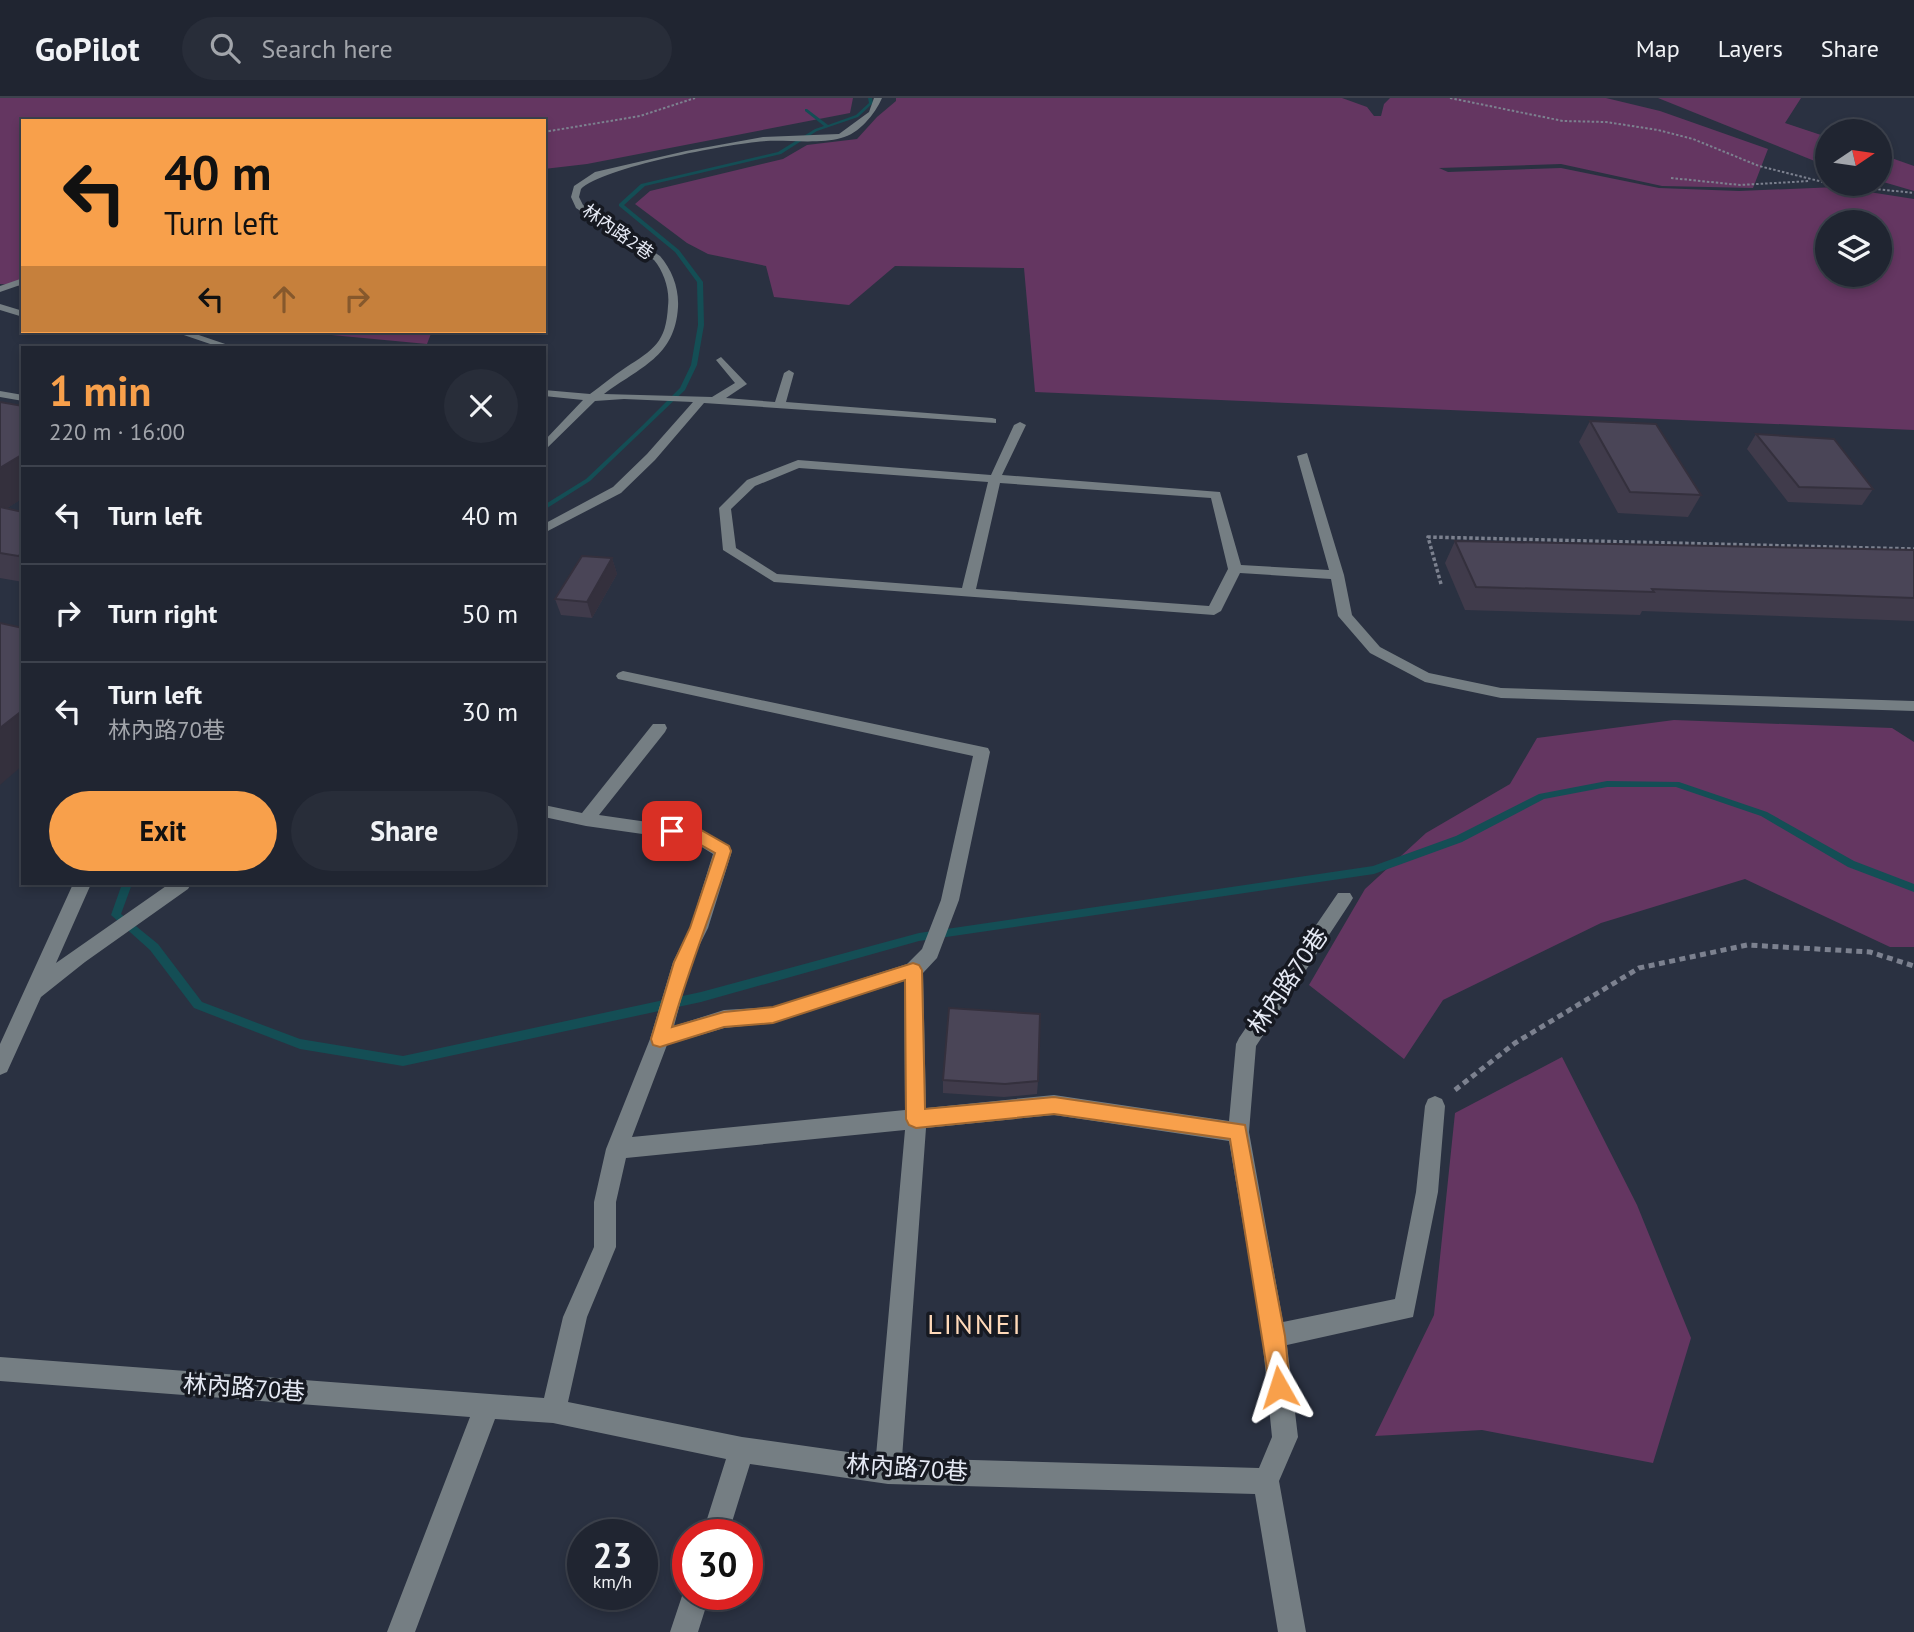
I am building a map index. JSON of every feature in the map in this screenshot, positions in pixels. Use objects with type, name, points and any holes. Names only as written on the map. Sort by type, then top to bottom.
[{"type":"street","name":"林內路2巷","points":[[546,446],[592,398],[629,370],[645,362],[663,345],[672,327],[674,311],[674,296],[665,268],[657,258],[579,206],[575,197],[577,188],[584,181],[610,170],[711,148],[764,139],[841,136],[872,113],[878,98]]},
{"type":"street","points":[[0,289],[21,282]]},
{"type":"street","points":[[0,307],[21,313]]},
{"type":"street","points":[[183,333],[226,346]]},
{"type":"street","points":[[546,528],[617,490],[652,457],[702,400],[742,384],[721,360]]},
{"type":"street","points":[[779,406],[789,373]]},
{"type":"street","points":[[546,393],[592,398],[624,396],[702,400],[992,421]]},
{"type":"street","points":[[0,394],[21,398]]},
{"type":"street","points":[[968,592],[995,478],[1020,425]]},
{"type":"street","points":[[1303,456],[1346,616],[1375,650],[1425,677],[1501,693],[1914,706]]},
{"type":"street","points":[[798,464],[1216,495],[1235,569],[1214,611],[774,578],[730,550],[725,508],[751,483],[798,464]]},
{"type":"street","points":[[1235,569],[1337,575]]},
{"type":"street","points":[[624,676],[982,752],[950,900],[930,953],[913,970],[773,1015],[724,1019],[662,1029]]},
{"type":"street","points":[[586,820],[659,728]]},
{"type":"street","points":[[546,811],[586,820],[696,835],[723,851],[699,928],[678,977],[662,1029],[617,1149],[605,1202],[605,1247],[576,1317],[553,1410]]},
{"type":"street","points":[[0,1066],[82,885]]},
{"type":"street","points":[[32,994],[78,956],[181,885]]},
{"type":"street","name":"林內路70巷","points":[[0,1369],[553,1410],[742,1450],[888,1471],[1266,1481],[1285,1437],[1274,1336],[1238,1132],[1245,1044],[1345,898]]},
{"type":"street","points":[[888,1471],[916,1119],[913,970]]},
{"type":"street","points":[[617,1149],[1054,1105],[1238,1132]]},
{"type":"street","points":[[1274,1336],[1405,1309],[1427,1192],[1435,1105]]},
{"type":"street","points":[[401,1632],[487,1406]]},
{"type":"street","points":[[720,1519],[742,1450]]},
{"type":"street","points":[[1266,1481],[1292,1632]]},
{"type":"street","points":[[684,1632],[691,1610]]},
{"type":"path","points":[[546,132],[628,121],[667,110],[695,98]]},
{"type":"path","points":[[1450,98],[1563,121],[1606,122],[1658,130],[1693,139],[1759,166],[1814,181]]},
{"type":"path","points":[[1671,178],[1693,182],[1779,185],[1814,181]]},
{"type":"path","points":[[1892,191],[1914,193]]},
{"type":"path","points":[[1441,584],[1428,537],[1914,549]]},
{"type":"path","points":[[1435,1105],[1515,1042],[1639,968],[1747,945],[1870,952],[1914,966]]},
{"type":"shaded area","points":[[0,98],[853,98],[850,113],[587,164],[546,169],[546,119],[21,119],[21,286],[0,284]]},
{"type":"shaded area","points":[[896,98],[1342,98],[1367,107],[1374,116],[1381,116],[1384,104],[1390,98],[1606,98],[1660,111],[1768,149],[1753,188],[1662,186],[1561,164],[1439,168],[1448,172],[1561,168],[1659,188],[1739,191],[1815,188],[1815,196],[1892,196],[1914,199],[1914,430],[1035,392],[1024,268],[895,266],[849,305],[774,297],[766,266],[708,254],[687,243],[635,204],[650,191],[783,159],[807,145],[857,139],[896,101]]},
{"type":"shaded area","points":[[1658,98],[1801,98],[1785,123],[1815,133],[1815,161]]},
{"type":"shaded area","points":[[1892,158],[1914,166],[1914,191],[1892,185]]},
{"type":"shaded area","points":[[310,333],[431,333],[427,344]]},
{"type":"shaded area","points":[[1674,720],[1892,728],[1914,742],[1914,947],[1890,947],[1745,879],[1601,923],[1443,1000],[1404,1059],[1309,985],[1365,889],[1426,833],[1510,784],[1537,738]]},
{"type":"shaded area","points":[[1562,1057],[1637,1205],[1691,1338],[1653,1463],[1482,1430],[1375,1436],[1434,1315],[1455,1113]]},
{"type":"building","points":[[0,402],[21,406],[21,455],[0,468]]},
{"type":"building","points":[[1590,421],[1656,424],[1701,495],[1630,492]]},
{"type":"building","points":[[1756,434],[1834,439],[1873,489],[1799,487]]},
{"type":"building","points":[[0,507],[21,512],[21,554],[0,553]]},
{"type":"building","points":[[1455,541],[1914,550],[1914,598],[1652,589],[1654,592],[1476,587]]},
{"type":"building","points":[[582,556],[612,558],[587,602],[555,599]]},
{"type":"building","points":[[0,623],[21,628],[21,712],[0,728]]},
{"type":"building","points":[[949,1008],[1040,1014],[1038,1081],[1005,1084],[943,1080]]},
{"type":"waterway","points":[[827,126],[857,116],[871,103],[870,98]]},
{"type":"waterway","points":[[806,110],[827,126]]},
{"type":"waterway","points":[[546,507],[588,480],[645,426],[683,389],[694,365],[701,325],[700,282],[677,251],[621,205],[643,185],[779,153],[827,126]]},
{"type":"waterway","points":[[127,885],[116,915],[154,947],[198,1005],[300,1044],[403,1061],[701,997],[919,937],[1374,870],[1459,839],[1542,796],[1607,784],[1676,784],[1764,814],[1851,864],[1914,888]]},
{"type":"district","name":"LINNEI","points":[[975,1324]]},
{"type":"route","points":[[672,831],[696,835],[723,851],[699,928],[682,962],[660,1039],[724,1019],[773,1015],[913,970],[916,1119],[1054,1105],[1238,1132],[1274,1336],[1279,1387]]}]
